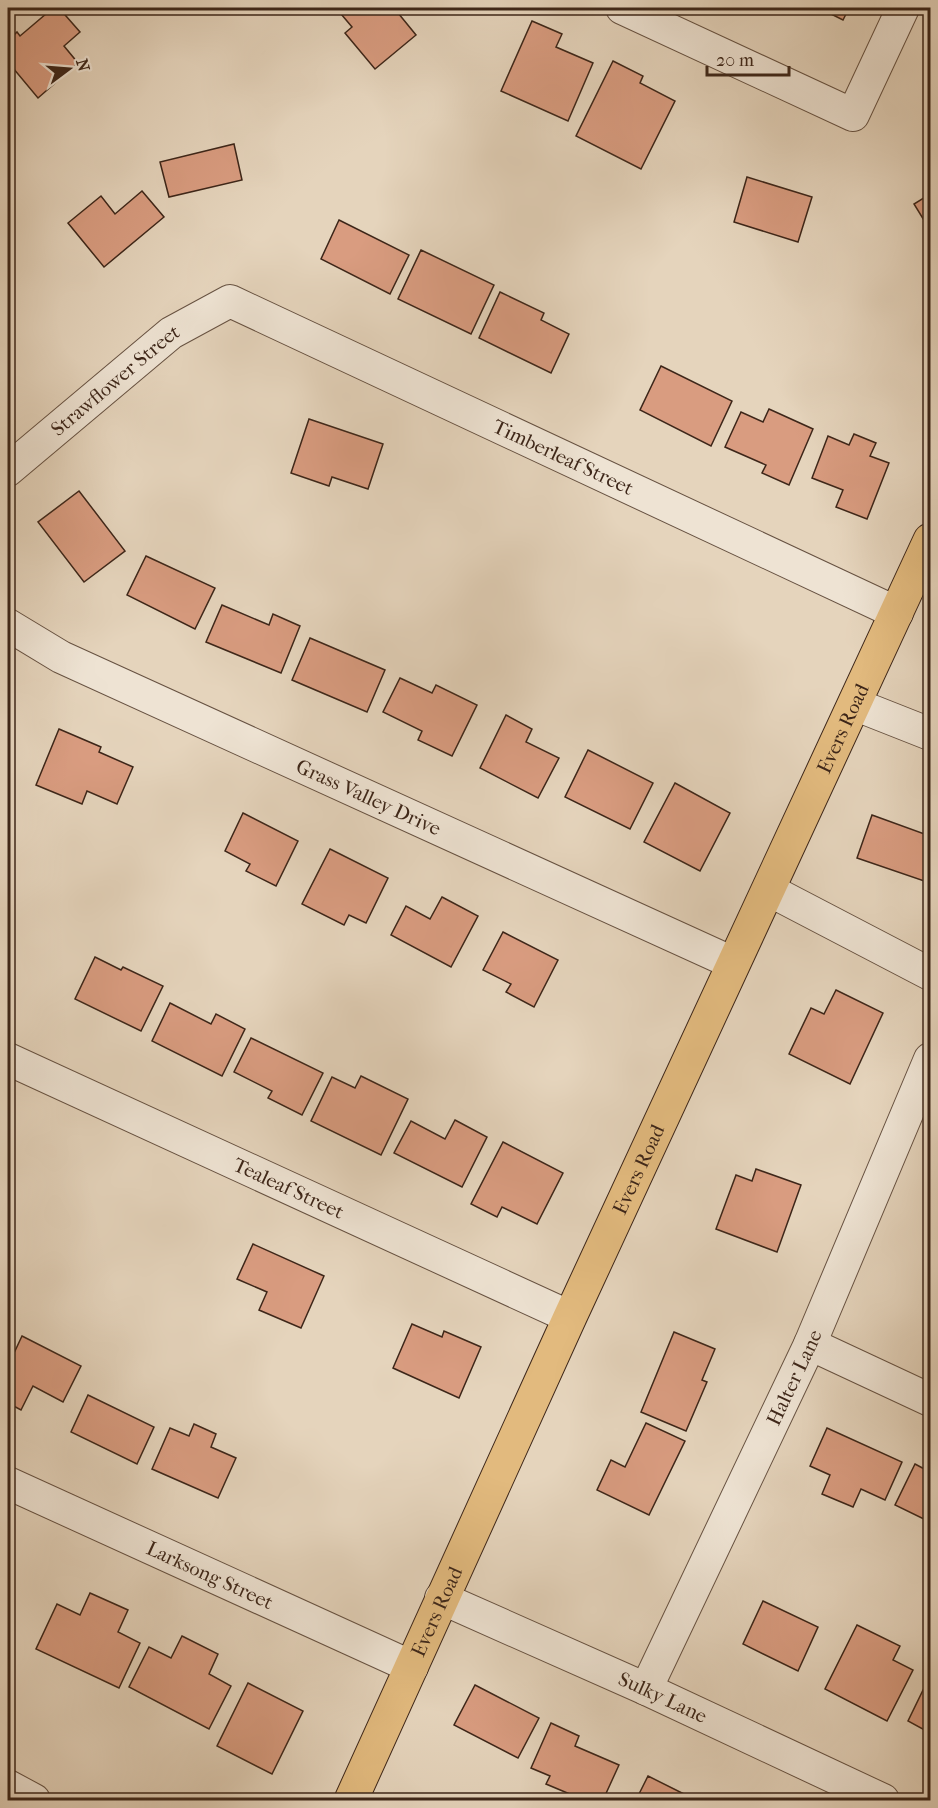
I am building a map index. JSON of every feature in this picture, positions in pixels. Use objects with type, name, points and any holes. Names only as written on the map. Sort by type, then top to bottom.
[{"type":"main road","name":"Evers Road","points":[[351,1800],[441,1598],[733,963],[897,613],[927,556]]},
{"type":"street","points":[[622,8],[854,115],[903,8]]},
{"type":"street","name":"Strawflower Street","points":[[8,470],[171,333],[230,301]]},
{"type":"street","name":"Timberleaf Street","points":[[230,301],[897,613]]},
{"type":"street","name":"Grass Valley Drive","points":[[8,625],[61,657],[733,963]]},
{"type":"street","points":[[854,704],[930,734]]},
{"type":"street","points":[[769,890],[930,974]]},
{"type":"street","name":"Tealeaf Street","points":[[8,1059],[570,1317]]},
{"type":"street","name":"Halter Lane","points":[[646,1689],[810,1344],[930,1059]]},
{"type":"street","points":[[810,1344],[930,1400]]},
{"type":"street","name":"Larksong Street","points":[[8,1483],[412,1667]]},
{"type":"street","name":"Sulky Lane","points":[[441,1598],[646,1689],[883,1800]]},
{"type":"street","points":[[8,1786],[34,1800]]},
{"type":"building","points":[[53,8],[59,8],[80,32],[64,46],[78,63],[38,98],[8,62],[8,41],[17,32],[20,36]]},
{"type":"building","points":[[336,8],[394,8],[416,35],[375,69],[345,33],[352,27]]},
{"type":"building","points":[[819,8],[849,8],[843,20]]},
{"type":"building","points":[[532,21],[562,34],[556,47],[593,63],[568,121],[501,91]]},
{"type":"building","points":[[613,61],[643,76],[640,83],[675,101],[641,169],[576,136]]},
{"type":"building","points":[[234,144],[242,180],[169,197],[160,162]]},
{"type":"building","points":[[747,177],[812,197],[798,242],[734,222]]},
{"type":"building","points":[[142,191],[164,217],[104,267],[68,223],[101,196],[115,214]]},
{"type":"building","points":[[930,194],[930,230],[914,204]]},
{"type":"building","points":[[339,220],[409,255],[390,294],[321,259]]},
{"type":"building","points":[[421,250],[494,285],[471,334],[398,299]]},
{"type":"building","points":[[500,292],[544,313],[541,320],[569,334],[551,373],[479,338]]},
{"type":"building","points":[[661,366],[732,401],[711,446],[640,410]]},
{"type":"building","points":[[769,409],[813,429],[789,485],[762,473],[766,465],[725,447],[741,412],[763,422]]},
{"type":"building","points":[[309,419],[383,444],[368,489],[332,477],[329,486],[291,473]]},
{"type":"building","points":[[854,434],[876,443],[870,456],[889,463],[867,519],[836,507],[843,490],[812,478],[828,436],[849,445]]},
{"type":"building","points":[[79,491],[125,551],[84,582],[38,522]]},
{"type":"building","points":[[146,556],[215,588],[195,629],[127,595]]},
{"type":"building","points":[[222,605],[269,625],[273,614],[300,626],[281,673],[206,642]]},
{"type":"building","points":[[310,638],[385,670],[367,712],[292,680]]},
{"type":"building","points":[[400,678],[432,693],[436,685],[477,705],[452,756],[418,740],[422,731],[383,712]]},
{"type":"building","points":[[506,715],[532,729],[526,742],[559,758],[538,798],[480,768]]},
{"type":"building","points":[[59,729],[101,747],[99,752],[133,767],[117,804],[87,791],[82,804],[36,785]]},
{"type":"building","points":[[588,750],[653,783],[630,829],[565,797]]},
{"type":"building","points":[[675,783],[730,813],[700,871],[644,842]]},
{"type":"building","points":[[243,813],[298,841],[276,886],[246,871],[250,864],[225,851]]},
{"type":"building","points":[[872,815],[930,836],[930,883],[857,858]]},
{"type":"building","points":[[330,849],[388,878],[366,923],[349,915],[344,925],[302,904]]},
{"type":"building","points":[[442,897],[478,916],[451,967],[391,935],[406,906],[430,919]]},
{"type":"building","points":[[503,932],[558,960],[534,1007],[506,992],[511,984],[483,970]]},
{"type":"building","points":[[95,957],[163,986],[141,1031],[75,999]]},
{"type":"building","points":[[836,990],[883,1013],[850,1084],[789,1054],[811,1008],[824,1014]]},
{"type":"building","points":[[170,1003],[211,1024],[216,1014],[245,1029],[222,1076],[152,1041]]},
{"type":"building","points":[[251,1038],[323,1073],[302,1115],[268,1098],[272,1091],[234,1072]]},
{"type":"building","points":[[361,1076],[408,1099],[381,1155],[311,1121],[332,1077],[355,1088]]},
{"type":"building","points":[[455,1120],[487,1137],[462,1187],[394,1153],[411,1121],[445,1139]]},
{"type":"building","points":[[503,1142],[563,1173],[537,1224],[502,1207],[497,1217],[471,1204]]},
{"type":"building","points":[[756,1169],[801,1185],[777,1252],[716,1229],[736,1175],[752,1181]]},
{"type":"building","points":[[253,1244],[324,1276],[301,1328],[259,1310],[267,1292],[237,1279]]},
{"type":"building","points":[[412,1324],[442,1337],[444,1331],[481,1347],[459,1398],[393,1368]]},
{"type":"building","points":[[674,1332],[715,1349],[702,1380],[707,1382],[686,1431],[641,1412]]},
{"type":"building","points":[[22,1336],[81,1366],[63,1402],[33,1386],[21,1410],[8,1403],[8,1366]]},
{"type":"building","points":[[88,1395],[154,1427],[137,1464],[71,1432]]},
{"type":"building","points":[[646,1423],[685,1441],[649,1515],[597,1490],[611,1460],[625,1467]]},
{"type":"building","points":[[194,1424],[216,1434],[211,1447],[236,1458],[218,1498],[152,1469],[170,1428],[189,1436]]},
{"type":"building","points":[[827,1428],[902,1462],[885,1500],[861,1489],[853,1507],[822,1494],[830,1475],[810,1466]]},
{"type":"building","points":[[915,1464],[930,1472],[930,1522],[895,1505]]},
{"type":"building","points":[[90,1593],[128,1610],[118,1632],[140,1643],[119,1688],[36,1649],[57,1604],[80,1615]]},
{"type":"building","points":[[763,1601],[818,1627],[798,1671],[743,1644]]},
{"type":"building","points":[[857,1625],[900,1646],[893,1660],[913,1670],[887,1721],[825,1689]]},
{"type":"building","points":[[182,1636],[218,1654],[209,1674],[231,1686],[209,1729],[129,1687],[149,1647],[171,1658]]},
{"type":"building","points":[[248,1683],[303,1711],[272,1774],[217,1746]]},
{"type":"building","points":[[926,1684],[930,1687],[930,1733],[908,1721]]},
{"type":"building","points":[[475,1685],[539,1718],[518,1758],[454,1725]]},
{"type":"building","points":[[551,1723],[579,1736],[575,1746],[619,1765],[603,1800],[584,1800],[546,1784],[550,1776],[531,1768]]},
{"type":"building","points":[[648,1776],[696,1800],[636,1800]]},
{"type":"building","points":[[259,1796],[261,1800],[246,1800]]}]
